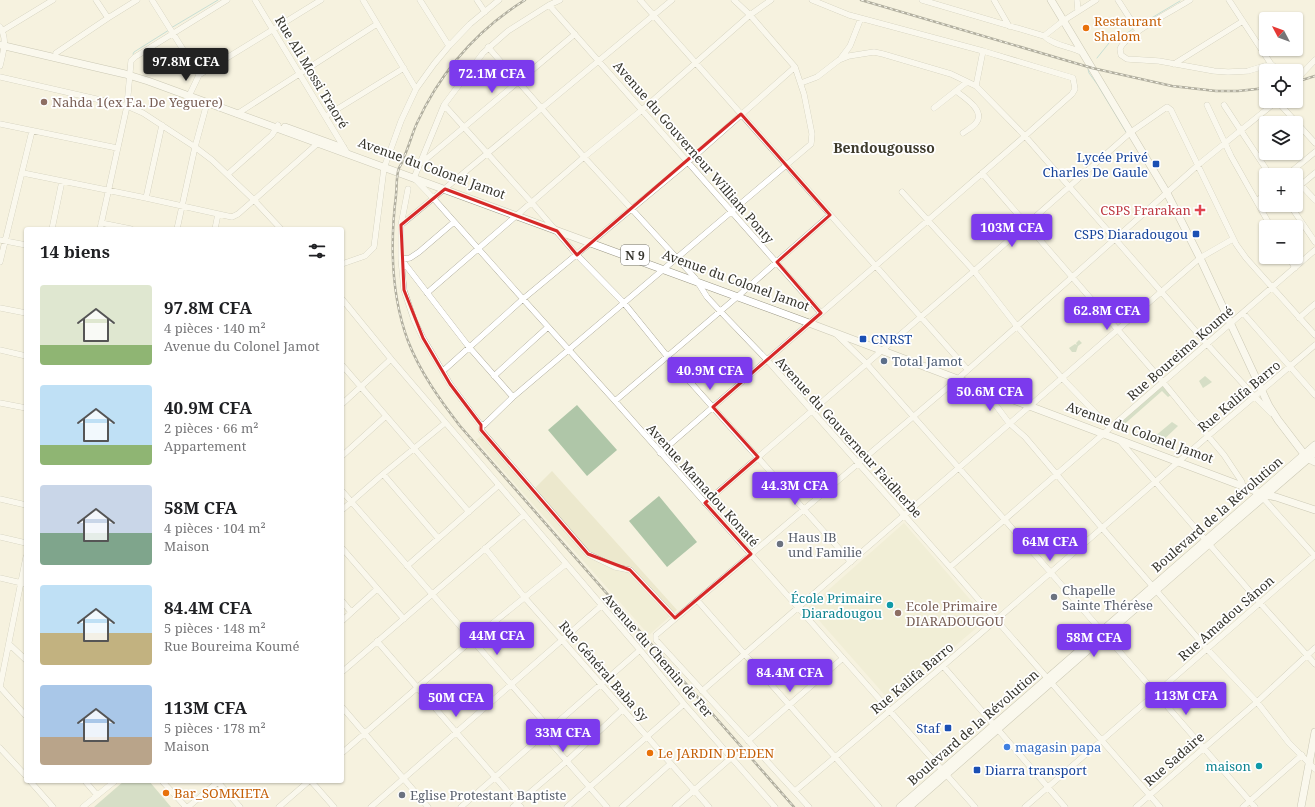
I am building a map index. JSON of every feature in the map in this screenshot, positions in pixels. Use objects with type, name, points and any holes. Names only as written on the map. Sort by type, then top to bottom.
[{"type":"main road","points":[[1050,0],[1065,20],[1168,191],[1202,257],[1278,420],[1310,455]]},
{"type":"main road","points":[[1055,0],[1083,54],[1132,131]]},
{"type":"main road","name":"Avenue du Colonel Jamot","points":[[2,44],[56,53],[130,73],[190,94],[811,322],[1031,406],[1106,431],[1118,438],[1266,494],[1315,510]]},
{"type":"main road","name":"Avenue du Colonel Jamot","points":[[2,44],[130,73]]},
{"type":"main road","name":"Avenue du Colonel Jamot","points":[[190,94],[207,103],[239,112]]},
{"type":"main road","name":"Avenue du Colonel Jamot","points":[[277,127],[316,144],[347,152]]},
{"type":"main road","name":"Avenue du Colonel Jamot","points":[[811,322],[835,333],[882,349]]},
{"type":"main road","points":[[1264,390],[1281,418],[1310,455]]},
{"type":"main road","name":"Boulevard de la Révolution","points":[[900,807],[944,772],[1207,542],[1266,494],[1310,455],[1315,445]]},
{"type":"main road","points":[[1306,807],[1313,765],[1315,732]]},
{"type":"main road","points":[[1301,807],[1313,765]]},
{"type":"main road","name":"Boulevard de la Révolution","points":[[909,807],[944,772]]},
{"type":"street","points":[[0,66],[2,44],[1,29],[42,3],[53,0]]},
{"type":"street","points":[[96,0],[108,18]]},
{"type":"street","points":[[56,53],[137,0]]},
{"type":"street","points":[[152,0],[199,75]]},
{"type":"street","points":[[100,227],[126,106],[131,61],[135,57],[227,0]]},
{"type":"street","name":"Rue Ali Mossi Traoré","points":[[256,0],[347,152]]},
{"type":"street","points":[[190,94],[199,75],[321,0]]},
{"type":"street","points":[[363,0],[416,89]]},
{"type":"street","points":[[420,0],[449,46]]},
{"type":"street","points":[[477,0],[485,12]]},
{"type":"street","points":[[344,264],[359,260],[374,247],[384,166],[416,89],[449,46],[470,24],[499,0]]},
{"type":"street","points":[[414,176],[444,105],[488,47],[508,31],[549,5],[560,0]]},
{"type":"street","points":[[640,0],[967,370]]},
{"type":"street","points":[[401,225],[672,0]]},
{"type":"street","points":[[482,425],[486,424],[513,397],[811,144],[812,140],[804,94],[795,67],[750,15],[734,0]]},
{"type":"street","points":[[427,293],[584,157],[642,110],[750,15],[771,0]]},
{"type":"street","points":[[660,453],[1025,136],[1072,94],[1075,88],[1073,78],[983,51],[836,11],[812,0]]},
{"type":"street","points":[[922,0],[1044,36],[1050,42],[1076,49],[1083,54]]},
{"type":"street","points":[[994,0],[1009,26]]},
{"type":"street","points":[[1077,0],[1078,11]]},
{"type":"street","points":[[1044,36],[1065,20],[1096,0]]},
{"type":"street","points":[[1118,0],[1138,31]]},
{"type":"street","points":[[1190,0],[1138,31],[1121,46],[1120,52],[1124,57],[1132,60],[1159,61],[1214,72],[1248,71],[1259,68]]},
{"type":"street","points":[[1229,0],[1271,64]]},
{"type":"street","name":"Avenue du Gouverneur William Ponty","points":[[549,5],[821,313]]},
{"type":"street","points":[[840,60],[850,46],[861,18]]},
{"type":"street","points":[[1174,64],[1243,22]]},
{"type":"street","points":[[239,112],[377,24]]},
{"type":"street","points":[[418,166],[575,34]]},
{"type":"street","name":"Avenue du Gouverneur Faidherbe","points":[[488,47],[543,108],[584,157],[677,258],[720,311],[767,360],[1160,807]]},
{"type":"street","points":[[976,86],[983,51]]},
{"type":"street","points":[[801,84],[817,77],[840,60],[849,56],[874,52],[951,74],[976,86],[1025,136],[1207,344],[1278,420]]},
{"type":"street","points":[[1303,73],[1315,60]]},
{"type":"street","points":[[442,370],[523,299],[688,162],[795,67]]},
{"type":"street","points":[[326,116],[404,68]]},
{"type":"street","points":[[0,78],[126,106],[143,113],[195,147],[228,174],[279,227]]},
{"type":"street","points":[[934,108],[967,82]]},
{"type":"street","points":[[956,91],[974,107],[978,113],[976,123],[963,133]]},
{"type":"street","points":[[177,227],[195,147],[207,103]]},
{"type":"street","points":[[444,105],[577,255],[624,304],[667,356],[851,562]]},
{"type":"street","points":[[1207,105],[1231,156],[1268,220]]},
{"type":"street","points":[[1224,105],[1265,168]]},
{"type":"street","points":[[705,503],[974,271],[1132,131],[1167,107],[1171,110],[1233,239],[1241,251],[1272,288],[1315,335]]},
{"type":"street","points":[[408,189],[401,225],[401,260],[404,290],[414,320],[450,384],[482,425],[481,430],[588,554],[616,567],[630,570],[675,618],[913,417],[1168,191],[1268,108]]},
{"type":"street","points":[[1283,108],[1315,143]]},
{"type":"street","points":[[0,124],[117,148]]},
{"type":"street","points":[[146,198],[162,125]]},
{"type":"street","points":[[228,174],[266,140],[277,127]]},
{"type":"street","points":[[0,262],[2,240],[23,173],[32,131]]},
{"type":"street","points":[[23,173],[232,217],[254,200],[316,144]]},
{"type":"street","points":[[1296,168],[1315,152]]},
{"type":"street","points":[[982,173],[1163,382],[1192,419],[1202,428],[1224,455],[1242,484]]},
{"type":"street","points":[[1303,183],[1315,173]]},
{"type":"street","name":"Avenue Mamadou Konaté","points":[[414,176],[975,807]]},
{"type":"street","points":[[52,227],[62,181]]},
{"type":"street","points":[[1303,187],[1315,200]]},
{"type":"street","points":[[902,192],[974,271],[1016,325],[1106,431]]},
{"type":"street","points":[[1295,212],[1315,242]]},
{"type":"street","points":[[215,227],[218,214]]},
{"type":"street","points":[[615,401],[739,296],[830,215]]},
{"type":"street","points":[[101,222],[122,227]]},
{"type":"street","points":[[401,260],[410,258],[419,252],[454,222]]},
{"type":"street","points":[[702,691],[1202,257],[1233,239]]},
{"type":"street","points":[[2,240],[24,246]]},
{"type":"street","name":"Rue Boureima Koumé","points":[[950,567],[1315,250]]},
{"type":"street","points":[[401,260],[469,347],[513,397]]},
{"type":"street","points":[[1293,264],[1295,268]]},
{"type":"street","name":"Avenue du Chemin de Fer","points":[[344,301],[498,486],[640,650],[684,704],[776,807]]},
{"type":"street","points":[[1299,318],[1315,304]]},
{"type":"street","points":[[0,308],[24,313]]},
{"type":"street","points":[[1243,314],[1315,395]]},
{"type":"street","points":[[494,376],[548,327]]},
{"type":"street","points":[[835,333],[866,364],[1004,519],[1255,807]]},
{"type":"street","name":"Rue Kalifa Barro","points":[[795,791],[944,666],[1315,345]]},
{"type":"street","points":[[0,350],[24,356]]},
{"type":"street","points":[[344,402],[391,359]]},
{"type":"street","points":[[344,367],[469,512]]},
{"type":"street","points":[[982,387],[1010,423],[1025,437],[1207,649],[1257,702],[1289,743],[1313,765]]},
{"type":"street","points":[[0,403],[24,408]]},
{"type":"street","points":[[344,454],[386,416]]},
{"type":"street","points":[[344,508],[445,422]]},
{"type":"street","points":[[1118,438],[1260,604],[1315,664]]},
{"type":"street","points":[[383,474],[438,538]]},
{"type":"street","points":[[406,566],[498,486]]},
{"type":"street","points":[[344,493],[550,729]]},
{"type":"street","points":[[1266,494],[1315,556]]},
{"type":"street","points":[[0,500],[24,505]]},
{"type":"street","points":[[344,670],[524,515]]},
{"type":"street","points":[[0,537],[24,543]]},
{"type":"street","name":"Rue Général Baba Sy","points":[[485,548],[525,598],[709,807]]},
{"type":"street","points":[[344,550],[404,619]]},
{"type":"street","name":"Rue Amadou Sânon","points":[[1025,807],[1315,556]]},
{"type":"street","points":[[344,751],[472,640],[566,564]]},
{"type":"street","points":[[0,578],[23,583],[9,644],[2,666],[0,687],[24,714]]},
{"type":"street","points":[[344,619],[378,589]]},
{"type":"street","points":[[697,600],[879,807]]},
{"type":"street","points":[[344,603],[352,612]]},
{"type":"street","points":[[371,807],[601,606]]},
{"type":"street","name":"Avenue du Chemin de Fer","points":[[675,618],[656,635],[656,640],[809,807]]},
{"type":"street","points":[[377,641],[495,777],[517,806],[623,709]]},
{"type":"street","points":[[9,644],[24,658]]},
{"type":"street","name":"Rue Sadaire","points":[[1136,807],[1257,702],[1315,648]]},
{"type":"street","points":[[461,807],[640,650]]},
{"type":"street","points":[[748,741],[843,658]]},
{"type":"street","points":[[944,666],[1065,807]]},
{"type":"street","points":[[567,807],[684,704]]},
{"type":"street","points":[[344,709],[428,807]]},
{"type":"street","points":[[544,735],[607,807]]},
{"type":"street","points":[[0,748],[24,774]]},
{"type":"street","points":[[1242,807],[1302,755]]},
{"type":"street","points":[[675,807],[732,757]]},
{"type":"street","points":[[622,807],[670,764]]},
{"type":"street","points":[[32,783],[53,807]]},
{"type":"street","points":[[87,783],[97,795]]},
{"type":"street","points":[[83,807],[112,783]]},
{"type":"street","points":[[164,783],[187,807],[218,783]]},
{"type":"street","points":[[220,783],[240,807]]},
{"type":"street","points":[[279,807],[308,783]]},
{"type":"street","points":[[312,783],[334,807]]},
{"type":"highlighted area","points":[[741,114],[830,215],[777,262],[821,313],[713,407],[758,457],[705,503],[751,554],[675,618],[630,570],[588,554],[481,430],[481,425],[450,384],[423,338],[404,290],[401,225],[445,189],[557,231],[577,255]]},
{"type":"shaded area","points":[[486,432],[535,488],[552,471],[677,610],[649,635],[476,440]]},
{"type":"shaded area","name":"Ecole Primaire DIARADOUGOU","points":[[904,523],[987,619],[890,701],[808,608]]},
{"type":"green space","points":[[1079,340],[1082,343],[1078,346],[1076,352],[1072,352],[1069,348],[1075,344],[1077,345],[1076,343]]},
{"type":"green space","points":[[1205,376],[1212,382],[1203,388],[1199,381]]},
{"type":"green space","points":[[1163,384],[1171,395],[1168,397],[1162,391],[1120,428],[1116,423]]},
{"type":"green space","points":[[577,405],[617,450],[587,476],[548,430]]},
{"type":"green space","points":[[1172,422],[1178,426],[1157,446],[1148,442]]},
{"type":"green space","points":[[659,496],[697,542],[667,567],[629,521]]},
{"type":"green space","points":[[122,783],[151,783],[171,807],[94,807]]},
{"type":"waterway","points":[[171,28],[218,0]]},
{"type":"waterway","points":[[1138,26],[1180,1]]},
{"type":"waterway","points":[[1124,35],[1133,29]]},
{"type":"waterway","points":[[133,54],[169,30]]},
{"type":"waterway","points":[[1097,58],[1109,43]]},
{"type":"waterway","points":[[1088,69],[1089,73],[1126,132]]},
{"type":"railway","points":[[525,0],[491,25],[476,39],[449,70],[426,105],[399,168],[394,213],[393,269],[402,324],[418,364],[445,406],[460,426],[794,807]]},
{"type":"railway","points":[[861,0],[1092,68],[1172,86],[1216,91],[1259,89]]},
{"type":"railway","points":[[1303,80],[1315,76]]},
{"type":"place","name":"Restaurant Shalom","points":[[1086,28]]},
{"type":"place","name":"Nahda 1(ex F.a. De Yeguere)","points":[[44,102]]},
{"type":"place","name":"Lycée Privé Charles De Gaule","points":[[1156,164]]},
{"type":"place","name":"CSPS Frarakan","points":[[1200,210]]},
{"type":"place","name":"CSPS Diaradougou","points":[[1196,234]]},
{"type":"place","name":"CNRST","points":[[863,339]]},
{"type":"place","name":"Total Jamot","points":[[884,361]]},
{"type":"place","name":"Haus IB und Familie","points":[[780,544]]},
{"type":"place","name":"Chapelle Sainte Thérèse","points":[[1054,597]]},
{"type":"place","name":"École Primaire Diaradougou","points":[[890,605]]},
{"type":"place","name":"Ecole Primaire DIARADOUGOU","points":[[898,613]]},
{"type":"place","name":"Staf","points":[[948,728]]},
{"type":"place","name":"magasin papa","points":[[1007,747]]},
{"type":"place","name":"Le JARDIN D'EDEN","points":[[650,753]]},
{"type":"place","name":"maison","points":[[1259,766]]},
{"type":"place","name":"Diarra transport","points":[[977,770]]},
{"type":"place","name":"Bar_SOMKIETA","points":[[166,793]]},
{"type":"place","name":"Eglise Protestant Baptiste","points":[[402,795]]},
{"type":"district","name":"Bendougousso","points":[[884,147]]}]
